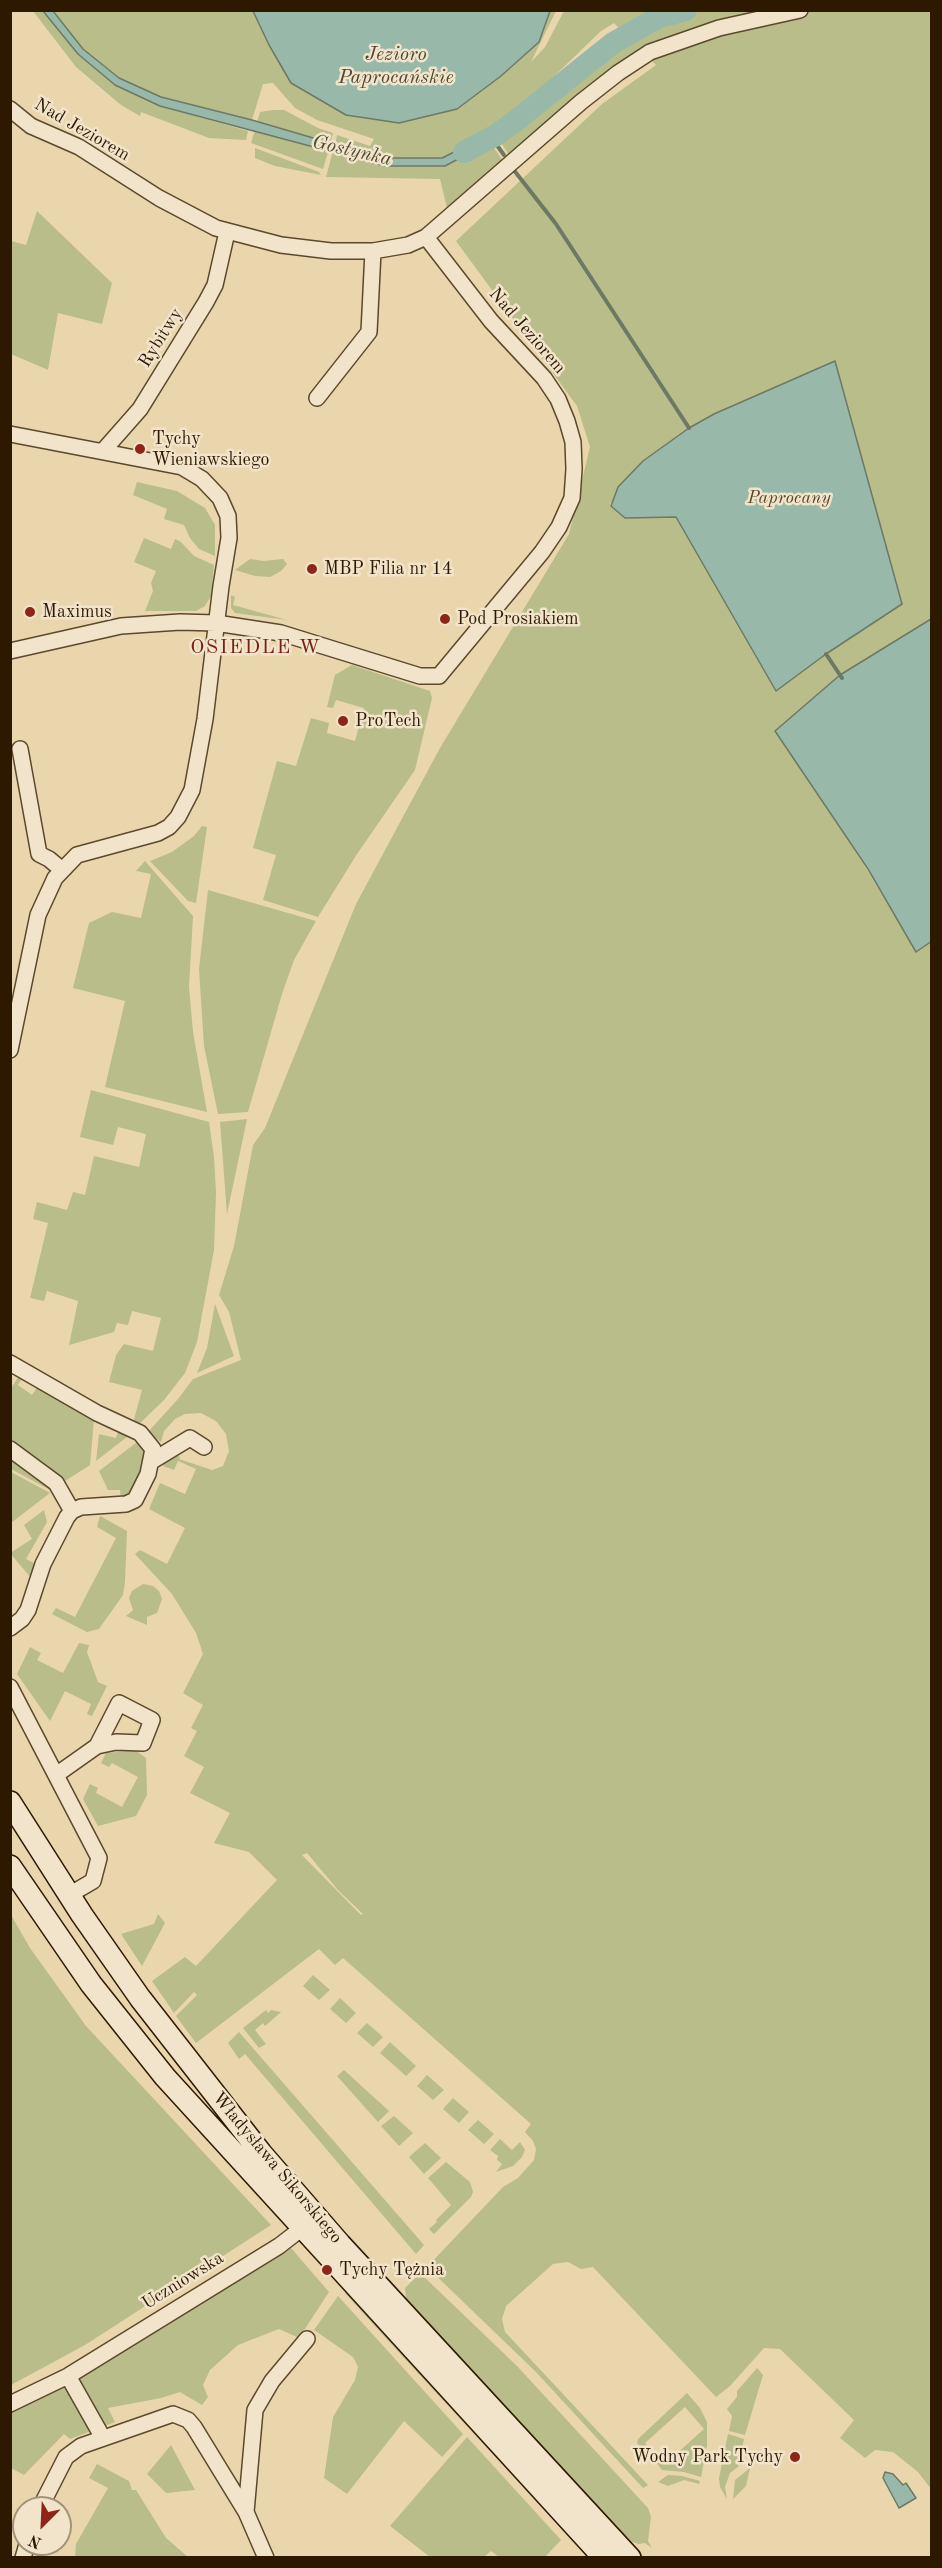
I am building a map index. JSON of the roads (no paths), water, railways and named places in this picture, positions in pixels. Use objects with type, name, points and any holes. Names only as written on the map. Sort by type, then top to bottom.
[{"type":"street","name":"Nad Jeziorem","points":[[10,110],[31,126],[79,147],[196,219],[227,232],[281,245],[331,251],[373,251],[408,245],[426,237],[581,102],[650,52],[719,28],[800,10]]},
{"type":"street","name":"Rybitwy","points":[[103,451],[140,409],[201,311],[214,285],[227,232]]},
{"type":"street","name":"Nad Jeziorem","points":[[216,623],[281,633],[420,676],[439,676],[542,552],[559,527],[572,498],[574,469],[573,442],[558,399],[544,378],[491,321],[426,237]]},
{"type":"street","points":[[317,398],[369,332],[373,251]]},
{"type":"street","points":[[10,434],[182,467],[202,479],[220,498],[228,516],[229,538],[200,755],[192,790],[178,817],[158,833],[77,855],[61,869],[46,895],[39,915],[10,1050]]},
{"type":"street","points":[[10,651],[121,626],[180,622],[216,623]]},
{"type":"street","points":[[20,749],[39,854],[61,869]]},
{"type":"street","points":[[10,1363],[97,1413],[140,1432],[153,1449],[152,1461],[144,1485],[133,1501],[126,1504],[85,1507],[72,1511],[65,1519],[43,1564],[27,1613],[10,1628]]},
{"type":"street","points":[[152,1461],[190,1438],[204,1447]]},
{"type":"street","points":[[10,1449],[56,1483],[72,1511]]},
{"type":"street","points":[[10,1687],[99,1858],[93,1881],[69,1895]]},
{"type":"street","points":[[56,1775],[97,1746]]},
{"type":"street","name":"Władysława Sikorskiego","points":[[10,1802],[69,1895],[140,1998],[261,2153],[310,2222],[604,2558]]},
{"type":"street","name":"Władysława Sikorskiego","points":[[10,1866],[92,1983],[165,2077],[310,2222],[630,2558]]},
{"type":"street","name":"Uczniowska","points":[[10,2404],[68,2376],[279,2246],[310,2222]]},
{"type":"street","points":[[246,2512],[255,2410],[272,2381],[307,2339]]},
{"type":"street","points":[[68,2376],[104,2438]]},
{"type":"street","points":[[46,2496],[66,2457],[81,2446],[166,2415],[181,2416],[194,2427],[246,2512],[266,2558]]},
{"type":"water","points":[[43,11],[53,11],[83,49],[119,78],[161,97],[390,158],[442,158],[489,135],[490,142],[445,166],[385,166],[160,106],[115,85],[78,54]]},
{"type":"water","name":"Jezioro Paprocańskie","points":[[253,11],[550,11],[539,42],[501,76],[457,109],[399,123],[346,115],[291,83]]},
{"type":"water","points":[[835,361],[902,604],[826,654],[776,691],[676,517],[625,518],[611,506],[618,487],[643,461],[689,428],[714,414]]},
{"type":"water","points":[[931,619],[932,941],[916,952],[868,869],[775,731],[840,675]]},
{"type":"water","points":[[885,2472],[893,2474],[903,2485],[906,2483],[916,2498],[899,2508],[883,2478]]},
{"type":"waterway","name":"Gostynka","points":[[464,152],[498,134],[613,43],[659,17],[686,10]]},
{"type":"waterway","points":[[491,137],[504,155]]},
{"type":"waterway","points":[[513,169],[556,224],[689,428]]},
{"type":"waterway","points":[[826,654],[842,678]]},
{"type":"place","name":"Tychy Wieniawskiego","points":[[140,449]]},
{"type":"place","name":"MBP Filia nr 14","points":[[312,569]]},
{"type":"place","name":"Maximus","points":[[30,612]]},
{"type":"place","name":"Pod Prosiakiem","points":[[445,619]]},
{"type":"place","name":"ProTech","points":[[343,721]]},
{"type":"place","name":"Tychy Tężnia","points":[[327,2270]]},
{"type":"place","name":"Wodny Park Tychy","points":[[795,2457]]},
{"type":"district","name":"OSIEDLE W","points":[[256,648]]},
{"type":"park label","name":"Paprocany","points":[[789,498]]}]
